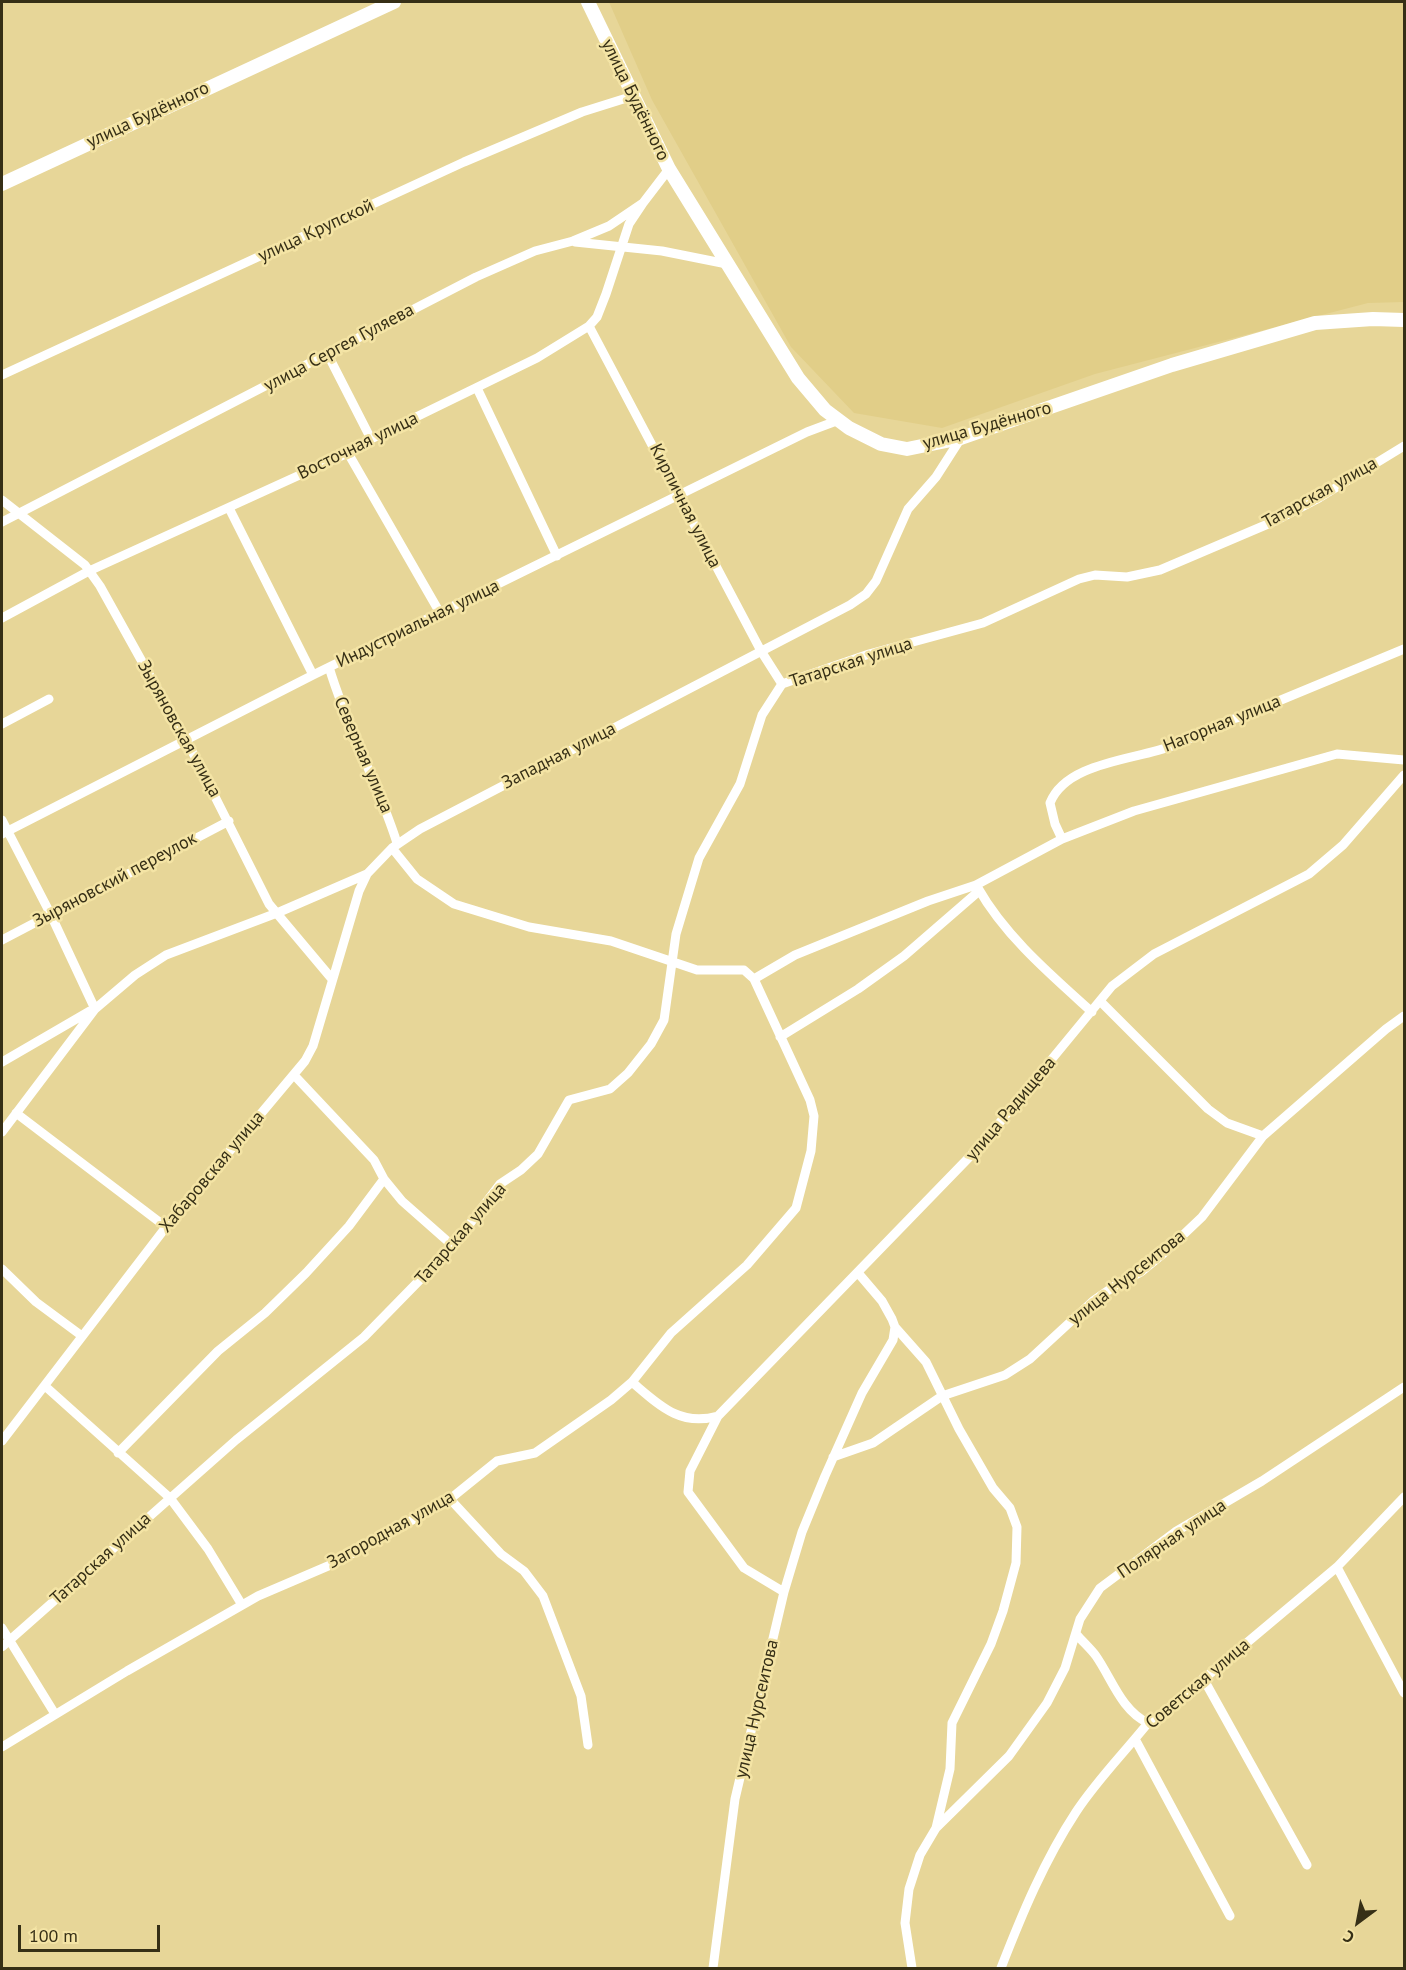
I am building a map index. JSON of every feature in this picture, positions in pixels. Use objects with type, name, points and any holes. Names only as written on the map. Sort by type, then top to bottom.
[{"type":"street","name":"улица Будённого","points":[[2,184],[394,2]]},
{"type":"street","name":"улица Будённого","points":[[588,2],[669,169],[798,378],[825,410],[880,444],[907,449],[961,438],[1172,366],[1315,324],[1373,319],[1404,320]]},
{"type":"street","name":"улица Крупской","points":[[2,375],[464,162],[582,112],[633,96]]},
{"type":"street","name":"улица Сергея Гуляева","points":[[2,522],[476,277],[535,251],[573,242],[609,226],[643,203],[669,169]]},
{"type":"street","points":[[590,326],[597,317],[606,294],[619,248],[629,224],[643,203]]},
{"type":"street","points":[[573,242],[662,251],[727,264]]},
{"type":"street","name":"Восточная улица","points":[[2,618],[89,571],[348,453],[371,439],[537,358],[590,326]]},
{"type":"street","name":"Кирпичная улица","points":[[590,326],[681,495],[761,651],[782,684]]},
{"type":"street","points":[[328,355],[371,439]]},
{"type":"street","points":[[477,388],[558,556]]},
{"type":"street","name":"Индустриальная улица","points":[[4,833],[329,667],[807,432],[839,420]]},
{"type":"street","name":"Западная улица","points":[[2,1062],[95,1009],[135,975],[166,956],[277,913],[367,874],[394,845],[459,808],[850,605],[866,594],[876,581],[908,509],[936,477],[961,438]]},
{"type":"street","name":"Татарская улица","points":[[2,1647],[236,1440],[364,1337],[453,1246],[500,1184],[521,1170],[538,1154],[569,1100],[610,1089],[628,1073],[664,1020],[676,934],[699,858],[740,784],[762,715],[782,684],[869,654],[983,622],[1079,579],[1095,575],[1127,577],[1160,570],[1275,521],[1319,498],[1404,446]]},
{"type":"street","points":[[348,453],[440,613]]},
{"type":"street","name":"Зыряновская улица","points":[[2,500],[61,544],[89,571],[186,741],[229,821],[259,886],[277,913],[332,979]]},
{"type":"street","points":[[229,508],[313,675]]},
{"type":"street","name":"Нагорная улица","points":[[1062,839],[1050,804],[1060,786],[1074,777],[1120,758],[1171,746],[1215,724],[1240,717],[1404,650]]},
{"type":"street","name":"Северная улица","points":[[329,667],[357,745],[391,821],[394,845]]},
{"type":"street","points":[[2,723],[50,699]]},
{"type":"street","points":[[780,1037],[867,983],[904,956],[978,888],[1062,839],[1134,811],[1337,754],[1404,760]]},
{"type":"street","name":"улица Радищева","points":[[784,1592],[744,1568],[688,1492],[690,1471],[718,1416],[859,1274],[982,1144],[1100,1001],[1127,972],[1154,954],[1309,874],[1343,845],[1404,775]]},
{"type":"street","points":[[2,820],[4,833],[50,913],[95,1009]]},
{"type":"street","name":"Зыряновский переулок","points":[[2,940],[229,821]]},
{"type":"street","points":[[394,845],[417,879],[454,904],[529,927],[611,940],[697,970],[744,970],[754,979],[806,951],[928,901],[978,888]]},
{"type":"street","name":"Хабаровская улица","points":[[2,1442],[166,1227],[226,1152],[294,1075],[313,1046],[359,891],[367,874]]},
{"type":"street","points":[[978,888],[1006,927],[1092,1012]]},
{"type":"street","name":"Загородная улица","points":[[2,1747],[242,1605],[335,1563],[450,1499],[497,1461],[535,1453],[558,1439],[632,1382],[671,1333],[747,1265],[796,1208],[811,1151],[814,1116],[802,1082],[754,979]]},
{"type":"street","points":[[1100,1001],[1208,1109],[1227,1123],[1263,1136]]},
{"type":"street","name":"Западная улица","points":[[2,1132],[95,1009]]},
{"type":"street","name":"улица Нурсеитова","points":[[833,1457],[873,1443],[942,1396],[1005,1375],[1030,1359],[1093,1301],[1141,1272],[1164,1253],[1202,1217],[1263,1136],[1404,1016]]},
{"type":"street","points":[[294,1075],[374,1160],[384,1179],[402,1201],[453,1246]]},
{"type":"street","points":[[16,1113],[166,1227]]},
{"type":"street","points":[[118,1453],[218,1351],[265,1313],[306,1273],[350,1226],[384,1179]]},
{"type":"street","points":[[2,1269],[36,1302],[82,1336]]},
{"type":"street","points":[[859,1274],[882,1301],[895,1327],[926,1362],[942,1396],[993,1488],[1010,1508],[1017,1527],[1016,1563],[1003,1611],[991,1644],[952,1723],[950,1769],[936,1828]]},
{"type":"street","name":"улица Нурсеитова","points":[[713,1968],[735,1799],[784,1592],[802,1532],[833,1457],[862,1393],[893,1340],[895,1327]]},
{"type":"street","points":[[632,1382],[662,1408],[689,1420],[701,1421],[718,1416]]},
{"type":"street","points":[[45,1386],[170,1498],[208,1549],[242,1605]]},
{"type":"street","name":"Полярная улица","points":[[912,1968],[905,1923],[909,1889],[920,1855],[936,1828],[988,1779],[1026,1733],[1047,1703],[1065,1668],[1077,1635],[1080,1619],[1100,1588],[1175,1532],[1262,1481],[1404,1387]]},
{"type":"street","name":"Советская улица","points":[[1001,1968],[1051,1853],[1100,1779],[1148,1723],[1156,1719],[1337,1567],[1404,1497]]},
{"type":"street","points":[[450,1499],[501,1554],[524,1571],[543,1596],[581,1696],[588,1745]]},
{"type":"street","points":[[1337,1567],[1404,1694]]},
{"type":"street","points":[[2,1628],[55,1714]]},
{"type":"street","points":[[1077,1635],[1095,1655],[1126,1706],[1138,1718],[1148,1723]]},
{"type":"street","points":[[1203,1678],[1307,1865]]},
{"type":"street","points":[[1135,1739],[1230,1916]]},
{"type":"shaded area","points":[[609,2],[1404,2],[1404,302],[1368,303],[1095,374],[942,428],[854,413],[791,347],[652,100]]}]
